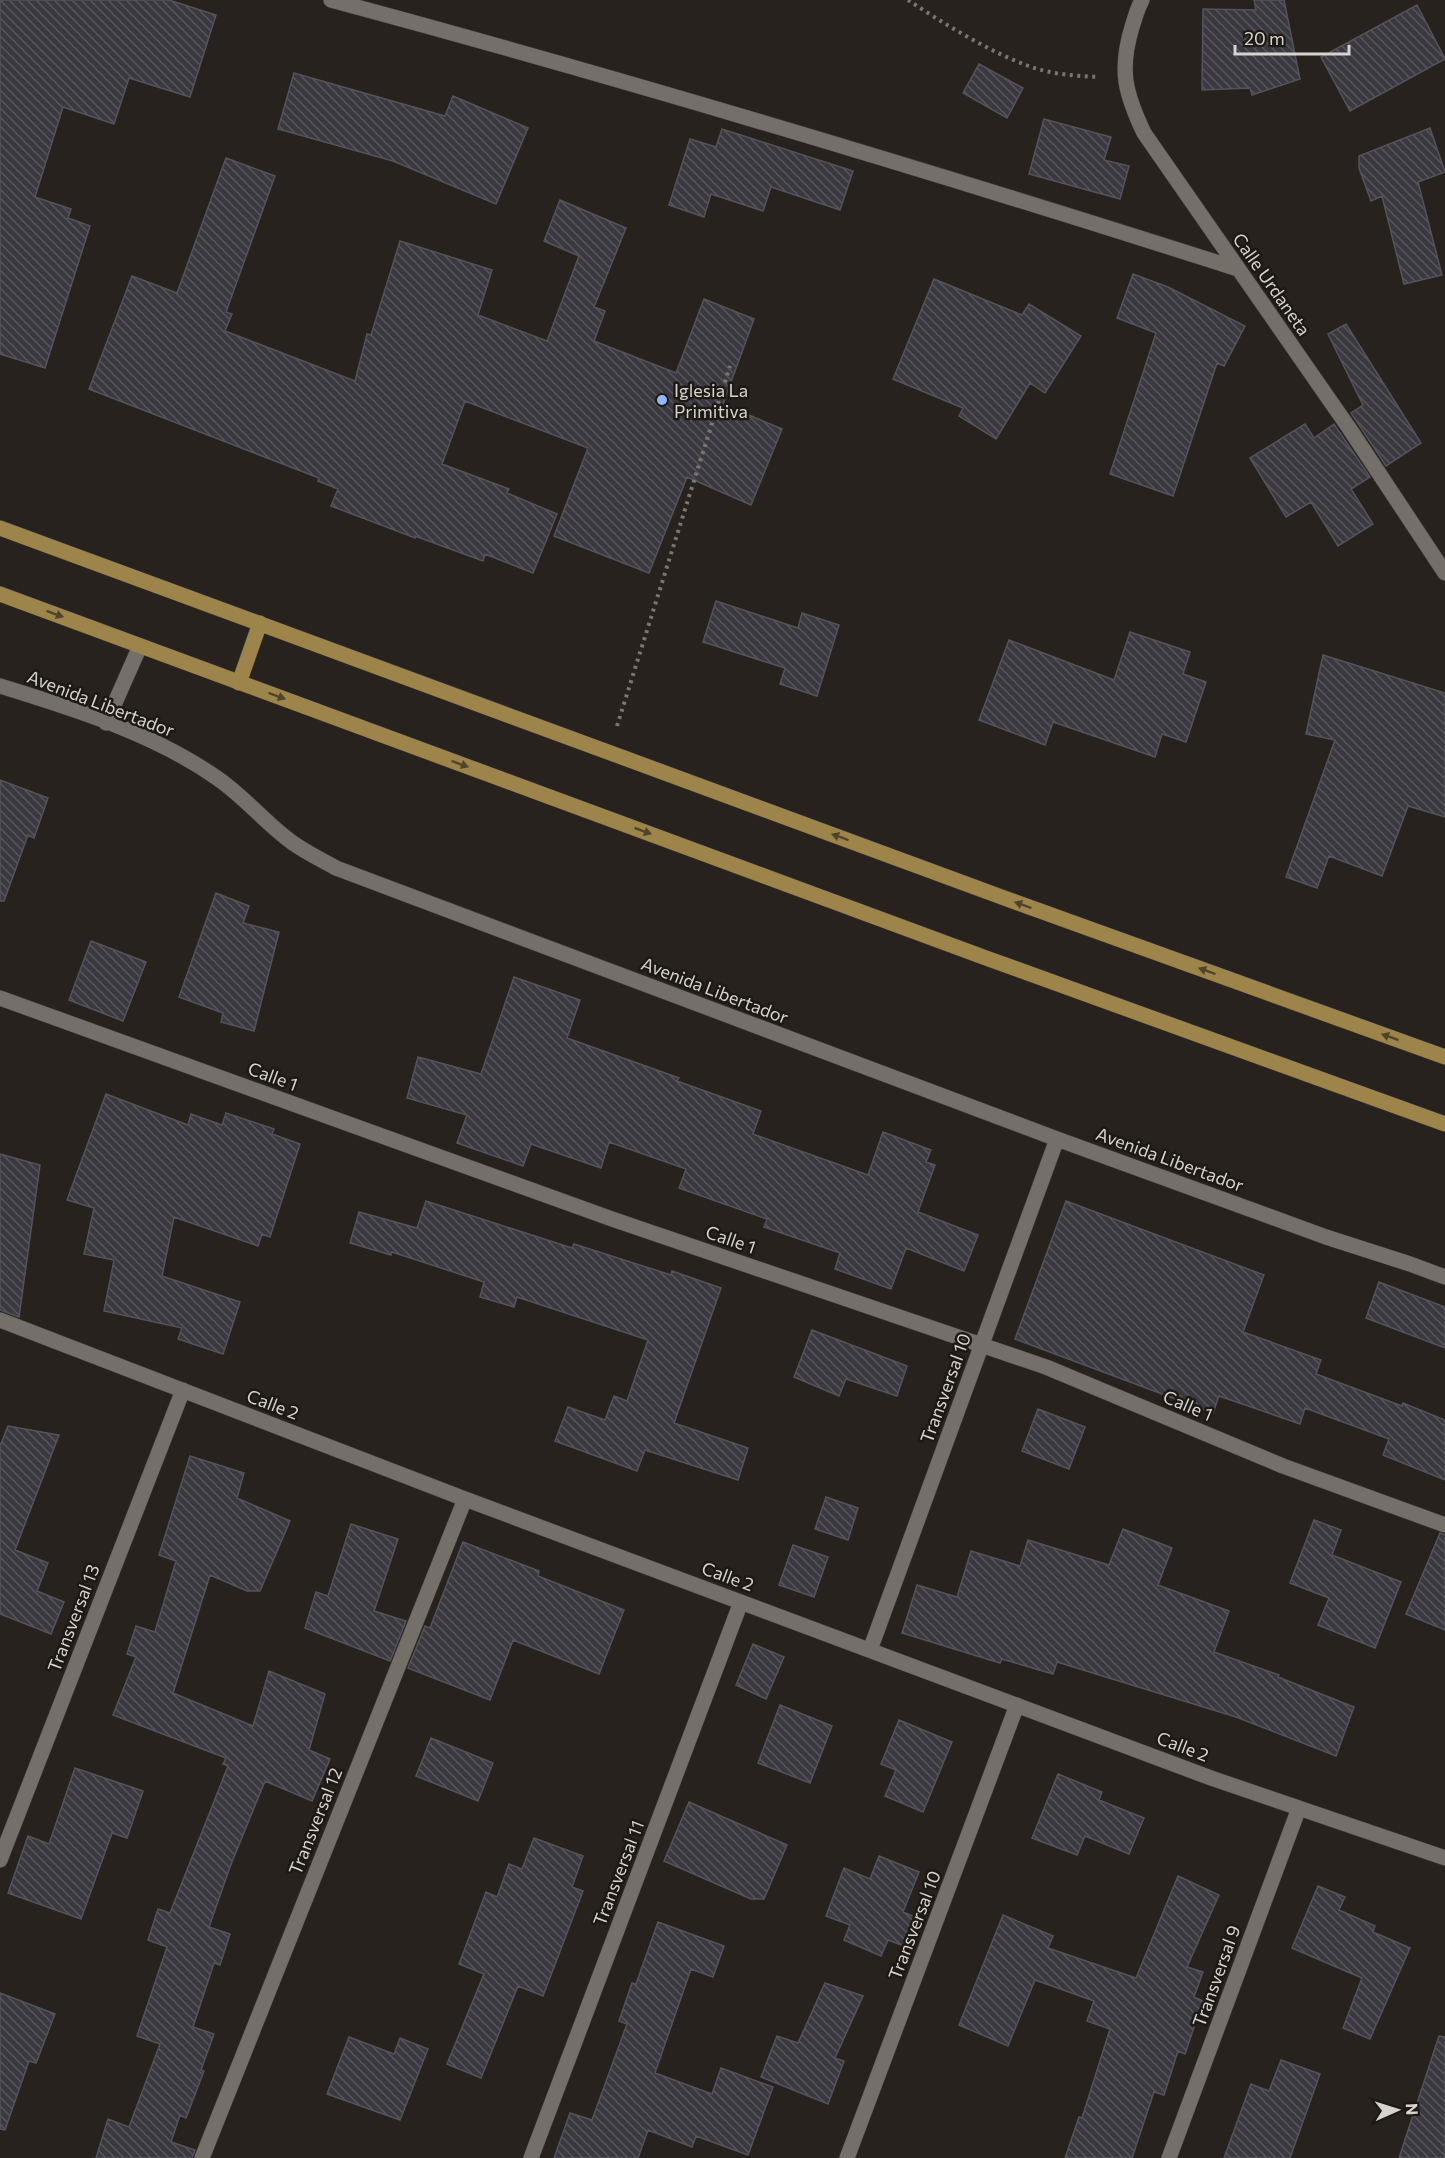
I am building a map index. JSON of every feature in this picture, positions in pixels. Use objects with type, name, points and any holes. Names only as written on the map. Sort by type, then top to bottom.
[{"type":"main road","points":[[0,528],[1007,899],[1445,1057]]},
{"type":"main road","points":[[0,594],[986,958],[1445,1124]]},
{"type":"main road","points":[[240,682],[260,623]]},
{"type":"street","points":[[331,0],[749,118],[1006,195],[1238,269]]},
{"type":"street","name":"Calle Urdaneta","points":[[1142,0],[1125,50],[1125,79],[1134,112],[1143,133],[1355,438],[1445,573]]},
{"type":"street","points":[[106,723],[140,646]]},
{"type":"street","name":"Avenida Libertador","points":[[0,686],[52,702],[167,747],[218,778],[247,801],[292,843],[336,868],[1056,1138],[1326,1237],[1445,1277]]},
{"type":"street","name":"Calle 1","points":[[0,998],[601,1215],[1046,1367],[1283,1466],[1445,1525]]},
{"type":"street","name":"Transversal 10","points":[[870,1650],[1056,1138]]},
{"type":"street","name":"Calle 2","points":[[0,1320],[465,1499],[1211,1778],[1445,1858]]},
{"type":"street","name":"Transversal 13","points":[[0,1860],[183,1390]]},
{"type":"street","name":"Transversal 12","points":[[202,2158],[465,1499]]},
{"type":"street","name":"Transversal 11","points":[[531,2158],[741,1602]]},
{"type":"street","name":"Transversal 10","points":[[847,2158],[1017,1705]]},
{"type":"street","name":"Transversal 9","points":[[1169,2158],[1299,1808]]},
{"type":"path","points":[[908,0],[949,27],[1026,66],[1063,75],[1125,79]]},
{"type":"path","points":[[609,752],[730,366]]},
{"type":"building","points":[[0,0],[169,0],[216,15],[190,97],[129,78],[114,124],[63,107],[35,197],[71,209],[68,218],[90,226],[45,368],[0,354]]},
{"type":"building","points":[[1254,0],[1284,0],[1300,79],[1252,95],[1250,88],[1202,90],[1203,9],[1256,10]]},
{"type":"building","points":[[1417,5],[1445,59],[1350,111],[1321,57]]},
{"type":"building","points":[[979,64],[1023,88],[1007,118],[963,93]]},
{"type":"building","points":[[294,73],[445,116],[453,96],[528,128],[496,204],[393,161],[278,129]]},
{"type":"building","points":[[1044,119],[1111,137],[1104,160],[1129,166],[1120,199],[1029,174]]},
{"type":"building","points":[[1430,128],[1445,172],[1418,182],[1442,275],[1404,284],[1382,196],[1371,201],[1359,168],[1359,156]]},
{"type":"building","points":[[722,129],[853,171],[840,210],[771,187],[763,211],[711,194],[704,217],[669,205],[690,139],[716,147]]},
{"type":"building","points":[[226,158],[275,176],[226,312],[232,314],[225,331],[355,381],[367,334],[371,335],[400,241],[492,270],[478,315],[547,341],[579,256],[544,241],[560,200],[626,228],[594,307],[605,311],[594,341],[676,373],[704,299],[754,319],[723,404],[782,429],[751,505],[687,477],[649,573],[554,536],[588,448],[465,401],[442,464],[509,489],[507,493],[557,514],[533,573],[485,554],[483,561],[331,506],[338,489],[318,481],[319,478],[89,389],[132,276],[177,293]]},
{"type":"building","points":[[1133,274],[1168,287],[1245,326],[1224,366],[1217,363],[1173,496],[1110,474],[1156,333],[1117,318]]},
{"type":"building","points":[[934,279],[1022,315],[1029,304],[1081,336],[1045,393],[1030,383],[996,439],[959,416],[963,408],[893,379]]},
{"type":"building","points":[[1346,324],[1421,443],[1386,466],[1351,413],[1363,405],[1328,334]]},
{"type":"building","points":[[1305,424],[1314,438],[1334,424],[1370,477],[1351,489],[1373,524],[1338,546],[1311,502],[1286,517],[1250,458]]},
{"type":"building","points":[[716,601],[798,628],[802,613],[839,625],[817,696],[780,684],[785,668],[703,642]]},
{"type":"building","points":[[1130,632],[1190,652],[1183,674],[1206,682],[1186,742],[1162,734],[1155,757],[1053,722],[1045,745],[979,720],[1009,640],[1114,680]]},
{"type":"building","points":[[1323,655],[1445,693],[1445,817],[1408,806],[1382,876],[1329,856],[1317,888],[1286,877],[1335,740],[1306,734]]},
{"type":"building","points":[[0,780],[48,798],[34,838],[28,835],[4,901],[0,901]]},
{"type":"building","points":[[216,893],[249,906],[243,923],[279,932],[254,1031],[221,1022],[223,1013],[179,997]]},
{"type":"building","points":[[91,941],[146,962],[123,1021],[69,1000]]},
{"type":"building","points":[[514,977],[580,1000],[567,1038],[679,1078],[677,1081],[761,1111],[753,1134],[868,1175],[883,1132],[931,1150],[926,1162],[935,1165],[918,1212],[978,1235],[964,1271],[906,1248],[891,1289],[835,1269],[840,1253],[764,1227],[767,1219],[679,1188],[686,1169],[609,1142],[601,1168],[531,1144],[523,1166],[457,1143],[467,1115],[407,1098],[418,1057],[481,1074]]},
{"type":"building","points":[[106,1094],[188,1125],[191,1114],[222,1125],[226,1113],[274,1129],[272,1134],[300,1144],[270,1237],[262,1234],[258,1246],[174,1217],[162,1276],[240,1302],[223,1354],[178,1339],[182,1328],[104,1311],[114,1260],[84,1254],[94,1208],[67,1200]]},
{"type":"building","points":[[0,1154],[40,1165],[19,1317],[0,1310]]},
{"type":"building","points":[[426,1201],[572,1248],[574,1244],[671,1275],[672,1271],[721,1288],[674,1423],[748,1448],[738,1480],[645,1450],[637,1471],[555,1441],[568,1407],[605,1420],[614,1396],[627,1401],[648,1340],[517,1297],[514,1307],[480,1297],[484,1282],[392,1252],[391,1255],[350,1243],[359,1212],[417,1228]]},
{"type":"building","points":[[1066,1201],[1264,1275],[1243,1332],[1321,1360],[1316,1374],[1402,1406],[1403,1403],[1445,1420],[1445,1480],[1383,1455],[1389,1439],[1305,1408],[1300,1424],[1219,1396],[1213,1413],[1015,1339]]},
{"type":"building","points":[[1379,1282],[1445,1307],[1445,1348],[1366,1318]]},
{"type":"building","points":[[812,1330],[907,1366],[897,1396],[846,1379],[839,1396],[794,1377]]},
{"type":"building","points":[[1038,1409],[1085,1427],[1069,1469],[1022,1451]]},
{"type":"building","points":[[8,1426],[59,1435],[15,1550],[48,1563],[37,1591],[64,1602],[51,1634],[0,1614],[0,1446]]},
{"type":"building","points":[[190,1456],[244,1473],[237,1498],[290,1521],[260,1591],[247,1591],[210,1575],[173,1693],[253,1726],[269,1671],[325,1694],[309,1750],[330,1759],[312,1801],[265,1781],[230,1867],[209,1927],[230,1934],[220,1965],[214,1963],[193,2027],[214,2034],[201,2070],[204,2071],[186,2118],[180,2115],[171,2142],[195,2150],[192,2158],[96,2158],[108,2119],[129,2127],[160,2044],[137,2036],[167,1947],[148,1940],[158,1909],[170,1913],[228,1766],[223,1764],[226,1758],[113,1715],[136,1657],[127,1654],[136,1626],[155,1632],[176,1561],[159,1555]]},
{"type":"building","points":[[826,1497],[858,1508],[848,1540],[815,1529]]},
{"type":"building","points":[[1314,1520],[1341,1530],[1332,1555],[1401,1582],[1375,1648],[1318,1625],[1329,1598],[1290,1583]]},
{"type":"building","points":[[351,1524],[398,1539],[374,1611],[406,1621],[390,1661],[305,1628],[316,1592],[328,1596]]},
{"type":"building","points":[[1123,1529],[1172,1548],[1158,1585],[1229,1611],[1214,1652],[1279,1675],[1278,1677],[1354,1707],[1336,1756],[1236,1717],[1057,1662],[1053,1674],[1002,1659],[1000,1663],[902,1633],[917,1585],[957,1597],[971,1551],[1020,1566],[1028,1540],[1109,1565]]},
{"type":"building","points":[[1440,1533],[1445,1535],[1445,1630],[1406,1614]]},
{"type":"building","points":[[463,1542],[539,1571],[538,1576],[624,1610],[599,1674],[513,1640],[490,1700],[408,1668],[425,1626],[430,1628]]},
{"type":"building","points":[[793,1545],[828,1557],[814,1597],[779,1585]]},
{"type":"building","points":[[753,1644],[784,1657],[766,1699],[736,1685]]},
{"type":"building","points":[[780,1705],[832,1726],[810,1783],[758,1763]]},
{"type":"building","points":[[899,1720],[952,1742],[923,1812],[885,1796],[896,1770],[881,1764]]},
{"type":"building","points":[[431,1738],[493,1763],[478,1801],[416,1776]]},
{"type":"building","points":[[75,1768],[143,1791],[127,1838],[112,1833],[81,1919],[8,1893],[28,1836],[49,1844]]},
{"type":"building","points":[[1058,1774],[1102,1792],[1099,1800],[1144,1818],[1129,1854],[1085,1836],[1077,1855],[1032,1838]]},
{"type":"building","points":[[689,1802],[787,1845],[764,1899],[751,1899],[664,1861]]},
{"type":"building","points":[[534,1838],[583,1856],[572,1887],[583,1891],[543,1996],[518,1986],[481,2078],[447,2064],[484,1974],[459,1964],[486,1892],[497,1897],[509,1864],[522,1869]]},
{"type":"building","points":[[879,1856],[919,1872],[903,1912],[915,1917],[904,1946],[888,1940],[881,1956],[844,1940],[850,1925],[826,1916],[844,1868],[870,1879]]},
{"type":"building","points":[[1178,1876],[1219,1895],[1187,1967],[1203,1972],[1194,1997],[1203,2001],[1185,2054],[1178,2051],[1164,2095],[1154,2092],[1132,2158],[1065,2158],[1079,2117],[1082,2118],[1110,2029],[1087,2021],[1094,2001],[1035,1980],[1008,2046],[959,2025],[1003,1915],[1053,1936],[1048,1948],[1136,1978]]},
{"type":"building","points":[[1318,1886],[1345,1897],[1339,1910],[1375,1926],[1373,1932],[1410,1948],[1370,2039],[1343,2028],[1362,1978],[1292,1948]]},
{"type":"building","points":[[658,1922],[724,1946],[713,1977],[691,1969],[655,2073],[712,2094],[721,2068],[773,2087],[748,2155],[696,2136],[692,2147],[648,2130],[638,2158],[554,2158],[570,2113],[592,2120],[627,2024],[619,2021],[632,1983],[636,1984]]},
{"type":"building","points":[[825,1983],[863,1996],[835,2058],[844,2061],[828,2104],[761,2077],[777,2036],[798,2043]]},
{"type":"building","points":[[0,1993],[55,2014],[36,2063],[29,2061],[5,2130],[0,2129]]},
{"type":"building","points":[[1439,2036],[1445,2037],[1445,2158],[1399,2158]]},
{"type":"building","points":[[349,2037],[394,2054],[400,2038],[428,2049],[400,2120],[327,2094]]},
{"type":"building","points":[[1281,2060],[1320,2074],[1290,2158],[1224,2158],[1251,2084],[1269,2091]]},
{"type":"place","name":"Iglesia La Primitiva","points":[[662,400]]}]
